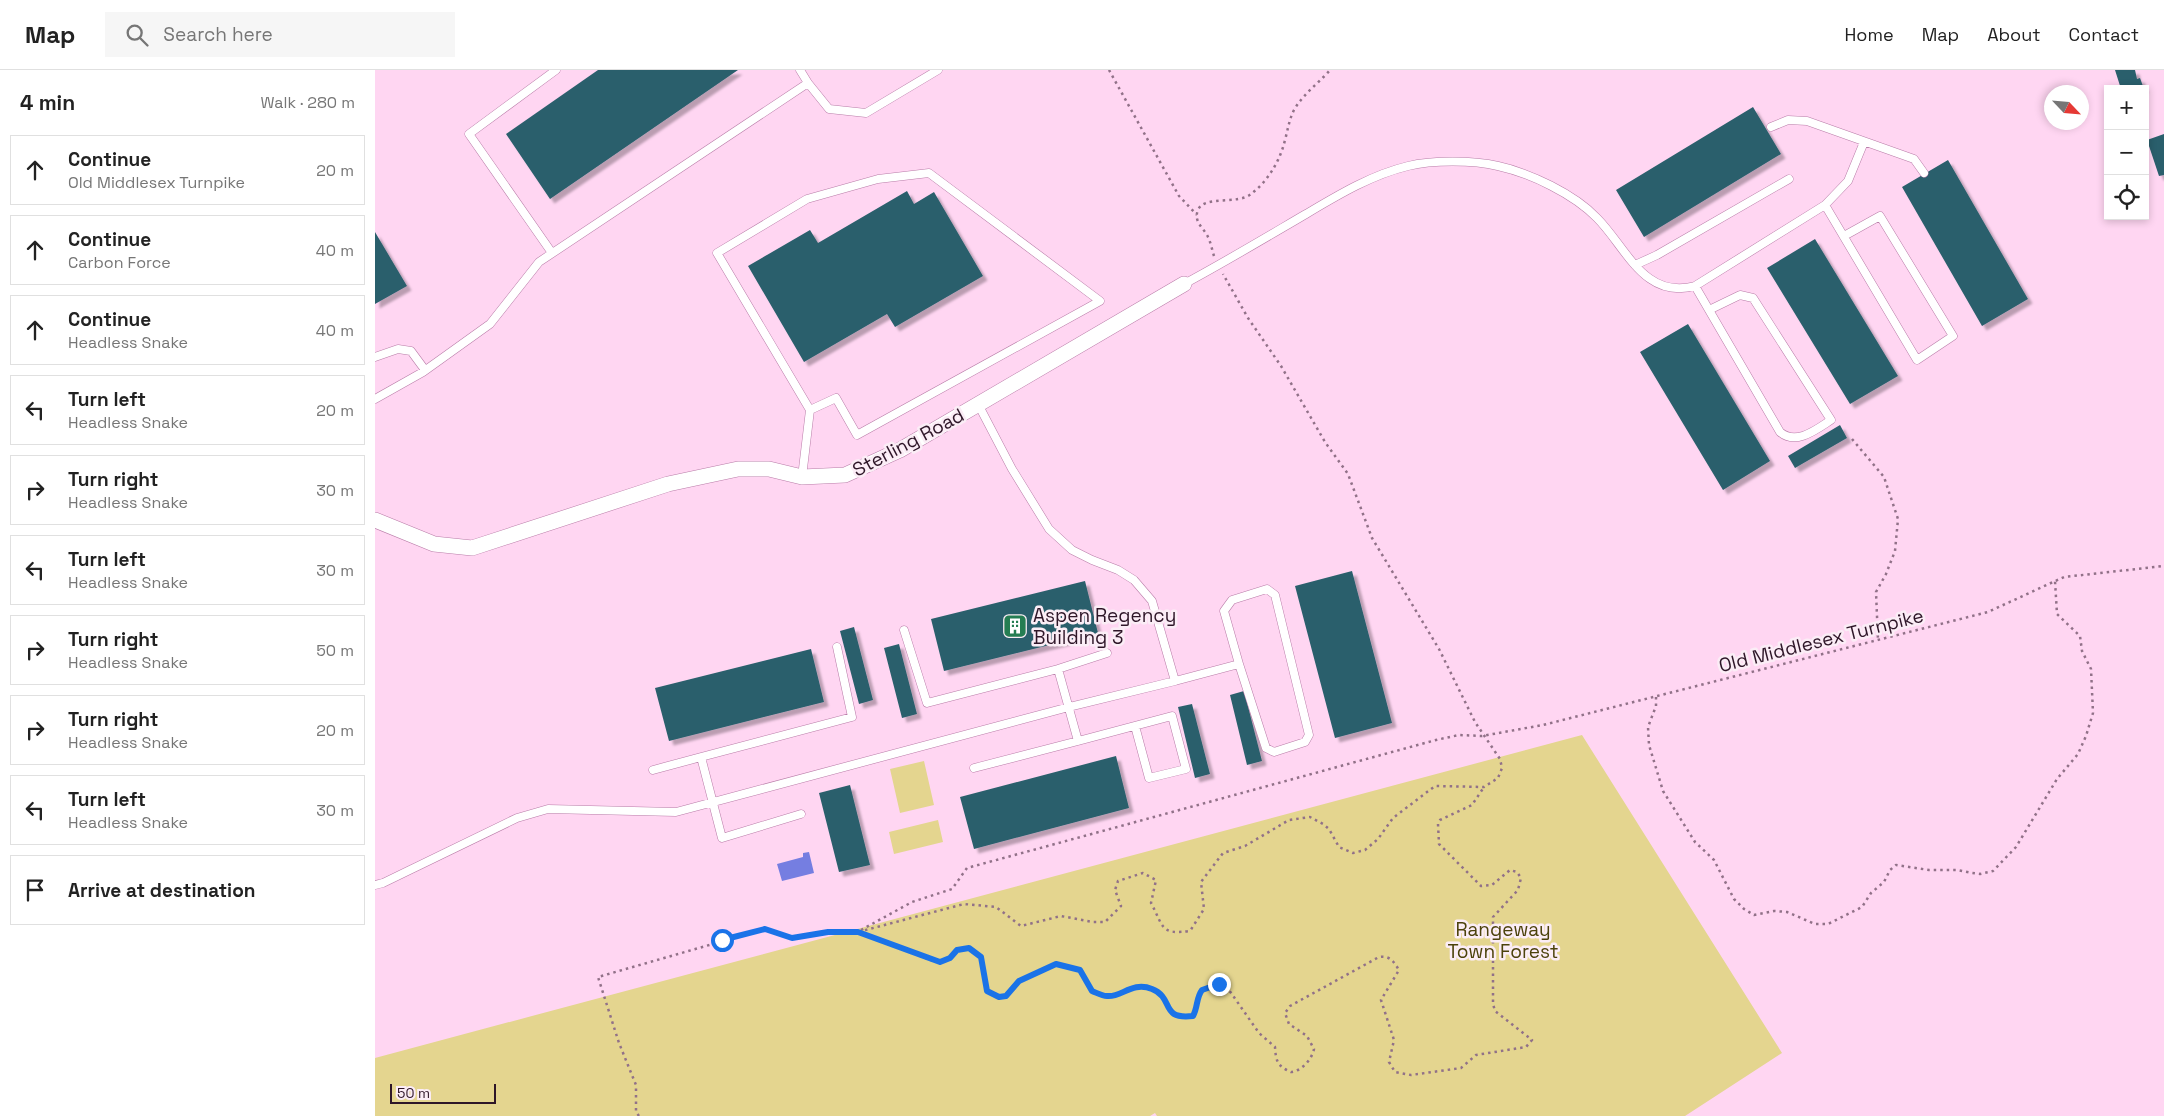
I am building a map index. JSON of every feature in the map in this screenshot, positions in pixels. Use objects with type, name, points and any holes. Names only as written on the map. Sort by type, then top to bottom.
[{"type":"street","name":"Sterling Road","points":[[375,520],[434,544],[473,548],[668,484],[706,475],[738,469],[769,468],[802,477],[845,475],[900,450],[1184,284]]},
{"type":"lane","points":[[552,253],[469,134],[556,70]]},
{"type":"lane","points":[[800,70],[829,109],[866,113],[938,70]]},
{"type":"lane","points":[[375,399],[425,370],[489,324],[539,262],[808,83]]},
{"type":"lane","points":[[1771,127],[1788,120],[1807,121],[1913,159],[1924,173]]},
{"type":"lane","points":[[1184,284],[1355,185],[1409,166],[1453,162],[1498,165],[1561,190],[1597,217],[1644,275],[1657,285],[1671,289],[1684,289],[1695,286],[1724,266],[1825,205],[1848,181],[1864,142]]},
{"type":"lane","points":[[802,477],[810,410],[717,253],[807,199],[878,179],[929,173],[1100,301],[857,435],[836,398],[810,410]]},
{"type":"lane","points":[[1635,265],[1789,179]]},
{"type":"lane","points":[[1825,205],[1917,360],[1953,336],[1880,216],[1844,236]]},
{"type":"lane","points":[[1695,286],[1709,310],[1784,436],[1796,437],[1806,435],[1831,420],[1753,298],[1740,295],[1709,310]]},
{"type":"lane","points":[[375,358],[398,349],[411,352],[425,370]]},
{"type":"lane","points":[[978,404],[1013,469],[1049,528],[1072,550],[1118,570],[1134,580],[1152,601],[1175,681]]},
{"type":"lane","points":[[1267,589],[1275,595],[1309,735],[1305,742],[1275,752],[1265,748],[1239,664],[1225,611],[1232,600],[1267,589]]},
{"type":"lane","points":[[903,630],[927,703],[1058,669],[1107,653]]},
{"type":"lane","points":[[653,770],[852,717],[837,647]]},
{"type":"lane","points":[[375,885],[383,883],[517,818],[548,809],[676,812],[1069,707],[1239,664]]},
{"type":"lane","points":[[1058,669],[1078,741]]},
{"type":"lane","points":[[974,768],[1172,716],[1186,769],[1149,778],[1135,726]]},
{"type":"lane","points":[[701,757],[722,838],[801,814]]},
{"type":"path","points":[[639,1116],[636,1112],[636,1085],[619,1043],[598,977],[765,929],[792,938],[828,932],[858,932],[964,904],[997,907],[1021,926],[1061,916],[1093,922],[1105,922],[1121,906],[1115,890],[1119,881],[1143,873],[1156,880],[1151,903],[1166,930],[1172,933],[1190,931],[1204,909],[1201,882],[1223,853],[1245,846],[1289,820],[1309,817],[1323,824],[1329,829],[1339,847],[1353,853],[1365,850],[1371,846],[1393,818],[1435,786],[1484,787],[1492,784],[1498,778],[1502,768],[1500,759],[1482,736],[1439,649],[1372,538],[1348,474],[1325,442],[1281,366],[1249,318],[1218,265],[1207,236],[1199,225],[1197,215],[1179,196],[1109,70]]},
{"type":"path","points":[[1197,215],[1201,206],[1205,204],[1244,198],[1265,180],[1281,153],[1294,110],[1329,70]]},
{"type":"path","points":[[1852,439],[1884,478],[1898,519],[1895,551],[1887,574],[1876,592],[1878,640]]},
{"type":"path","name":"Old Middlesex Turnpike","points":[[858,932],[912,902],[952,889],[967,868],[1436,740],[1459,735],[1482,736],[1543,726],[1988,612],[2064,577],[2164,566]]},
{"type":"path","points":[[1656,697],[1656,706],[1648,727],[1649,745],[1663,791],[1695,842],[1719,868],[1734,898],[1745,910],[1755,915],[1781,911],[1815,924],[1828,924],[1862,907],[1871,893],[1883,882],[1890,870],[1896,865],[1929,870],[1957,870],[1972,873],[1993,871],[2015,847],[2057,779],[2078,754],[2093,713],[2091,669],[2082,651],[2080,636],[2057,614],[2055,582]]},
{"type":"path","points":[[858,932],[936,962],[945,961],[957,950],[969,948],[981,957],[987,991],[999,997],[1006,996],[1019,981],[1056,964],[1080,970],[1092,991],[1109,997],[1142,986],[1153,989],[1162,996],[1172,1014],[1181,1017],[1193,1016],[1197,1009],[1197,998],[1202,990],[1219,984],[1229,990],[1259,1033],[1275,1047],[1275,1057],[1282,1068],[1291,1072],[1301,1069],[1314,1049],[1307,1036],[1287,1021],[1285,1013],[1290,1006],[1379,957],[1386,956],[1393,960],[1399,970],[1381,1000],[1395,1040],[1389,1062],[1392,1069],[1395,1072],[1411,1075],[1461,1068],[1476,1055],[1526,1047],[1531,1044],[1531,1040],[1495,1011],[1493,1004],[1493,918],[1518,890],[1521,878],[1517,872],[1510,870],[1492,885],[1481,886],[1439,844],[1438,824],[1440,820],[1472,805],[1484,787]]},
{"type":"green space","name":"Rangeway Town Forest","points":[[1582,735],[1782,1053],[1685,1116],[1157,1116],[1155,1113],[1150,1116],[375,1116],[375,1058]]},
{"type":"green space","points":[[924,761],[934,805],[900,813],[890,769]]},
{"type":"green space","points":[[938,820],[943,842],[894,854],[889,832]]},
{"type":"water","points":[[809,852],[814,873],[782,881],[777,864],[803,857],[803,853]]},
{"type":"building","points":[[598,70],[738,70],[550,199],[506,134]]},
{"type":"building","points":[[2115,70],[2135,70],[2137,79],[2140,78],[2143,85],[2120,85]]},
{"type":"building","points":[[1753,107],[1781,154],[1644,237],[1616,190]]},
{"type":"building","points":[[2164,134],[2164,175],[2159,176],[2149,146],[2149,139]]},
{"type":"building","points":[[1948,160],[2028,299],[1982,326],[1902,187]]},
{"type":"building","points":[[907,191],[914,204],[934,192],[983,276],[895,327],[887,314],[804,362],[748,266],[810,230],[818,243]]},
{"type":"building","points":[[375,232],[407,286],[375,304]]},
{"type":"building","points":[[1815,239],[1898,376],[1850,404],[1767,268]]},
{"type":"building","points":[[1688,324],[1770,461],[1723,490],[1640,352]]},
{"type":"building","points":[[1840,425],[1847,438],[1795,468],[1788,456]]},
{"type":"building","points":[[1352,571],[1392,723],[1335,738],[1295,586]]},
{"type":"building","name":"Aspen Regency Building 3","points":[[1085,581],[1098,633],[944,671],[931,619]]},
{"type":"building","points":[[854,627],[873,700],[859,704],[840,631]]},
{"type":"building","points":[[899,644],[917,714],[902,718],[884,648]]},
{"type":"building","points":[[811,649],[824,702],[669,741],[655,688]]},
{"type":"building","points":[[1244,691],[1262,761],[1247,765],[1230,695]]},
{"type":"building","points":[[1192,704],[1210,774],[1195,778],[1178,707]]},
{"type":"building","points":[[1116,756],[1129,808],[974,849],[960,797]]},
{"type":"building","points":[[850,785],[870,865],[839,872],[819,793]]},
{"type":"place","name":"Aspen Regency Building 3","points":[[1015,626]]},
{"type":"route","points":[[722,940],[765,929],[792,938],[828,932],[858,932],[936,962],[945,961],[961,948],[969,948],[981,957],[984,983],[987,991],[999,997],[1006,996],[1019,981],[1056,964],[1080,970],[1092,991],[1109,997],[1142,986],[1153,989],[1162,996],[1172,1014],[1181,1017],[1193,1016],[1197,1009],[1197,998],[1200,992],[1219,984]]}]
